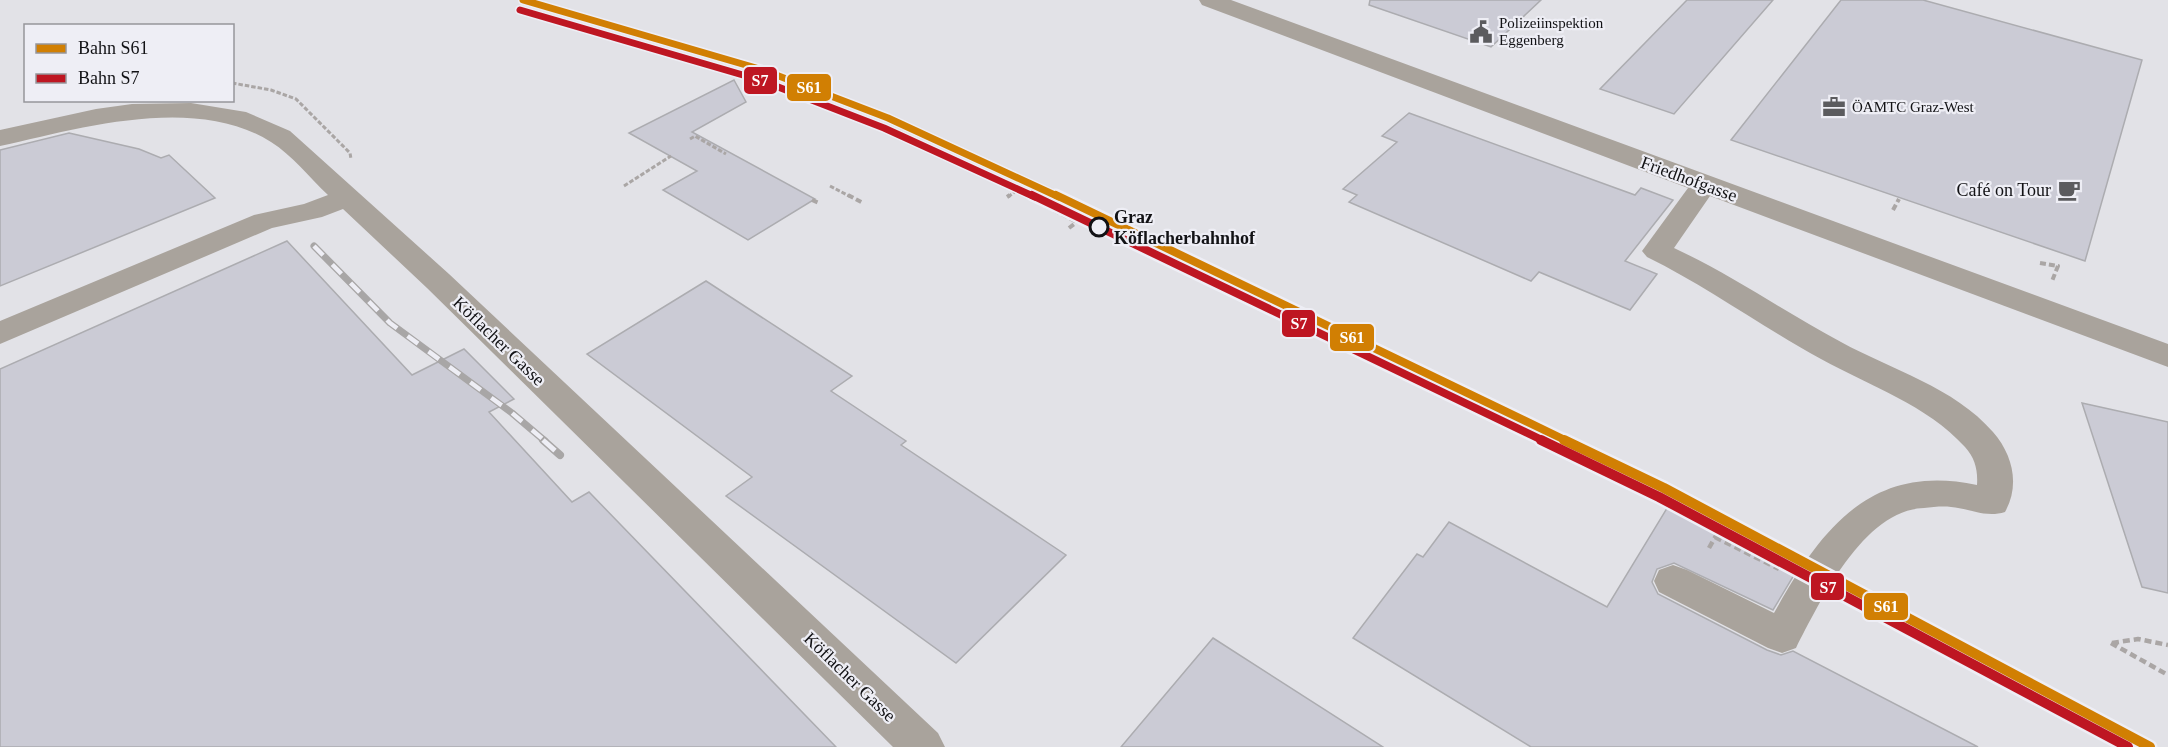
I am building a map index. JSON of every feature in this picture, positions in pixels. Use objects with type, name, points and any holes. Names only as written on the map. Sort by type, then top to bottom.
[{"type":"street","name":"Friedhofgasse","points":[[1210,0],[2168,356]]},
{"type":"street","name":"Köflacher Gasse","points":[[0,138],[85,119],[132,112],[191,111],[237,117],[281,137],[348,197],[923,747]]},
{"type":"street","points":[[1673,581],[1782,636],[1824,560],[1845,534],[1875,510],[1893,500],[1948,491],[1992,502],[1997,486],[1996,468],[1986,448],[1956,418],[1832,351],[1690,266],[1657,251],[1704,185]]},
{"type":"street","points":[[0,333],[264,221],[312,211],[348,197]]},
{"type":"path","points":[[690,140],[695,136],[726,154]]},
{"type":"path","points":[[624,186],[671,156]]},
{"type":"path","points":[[1007,197],[1024,185]]},
{"type":"path","points":[[830,186],[863,203]]},
{"type":"path","points":[[1004,186],[1015,191]]},
{"type":"path","points":[[1893,210],[1899,199]]},
{"type":"path","points":[[812,200],[819,203]]},
{"type":"path","points":[[1038,202],[1077,222]]},
{"type":"path","points":[[1069,228],[1086,215]]},
{"type":"path","points":[[2040,263],[2058,266]]},
{"type":"path","points":[[1709,548],[1722,525]]},
{"type":"path","points":[[1715,537],[1787,572]]},
{"type":"path","points":[[2168,645],[2138,639],[2111,643],[2168,675]]},
{"type":"building","points":[[1370,0],[1541,0],[1491,47],[1369,5]]},
{"type":"building","points":[[1687,0],[1773,0],[1674,114],[1600,89]]},
{"type":"building","name":"ÖAMTC Graz-West","points":[[1841,0],[1923,0],[2142,60],[2085,261],[1731,140]]},
{"type":"building","points":[[734,80],[746,102],[692,132],[815,199],[748,240],[663,190],[697,171],[629,133]]},
{"type":"building","points":[[1409,113],[1635,195],[1641,188],[1673,200],[1625,261],[1657,274],[1630,310],[1539,272],[1531,281],[1349,202],[1357,195],[1343,189],[1397,142],[1382,136]]},
{"type":"building","points":[[69,133],[139,149],[161,158],[169,155],[215,198],[0,286],[0,150]]},
{"type":"building","points":[[287,241],[412,375],[464,349],[514,399],[489,412],[572,502],[589,492],[836,747],[0,747],[0,369]]},
{"type":"building","points":[[706,281],[852,376],[831,391],[906,441],[901,445],[1066,555],[956,663],[726,496],[752,477],[587,354]]},
{"type":"building","points":[[2082,403],[2168,422],[2168,593],[2142,587]]},
{"type":"building","points":[[1672,500],[1800,565],[1773,610],[1674,563],[1657,569],[1652,582],[1658,594],[1767,650],[1781,655],[1793,651],[1978,747],[1531,747],[1353,638],[1417,554],[1423,557],[1449,522],[1607,607]]},
{"type":"building","points":[[1213,638],[1383,747],[1121,747]]},
{"type":"railway","points":[[314,246],[390,323],[512,413],[545,441]]},
{"type":"railway","points":[[543,440],[560,455]]},
{"type":"rail line","name":"S61","points":[[523,0],[763,70],[888,118],[969,153],[1664,488],[2150,747]]},
{"type":"rail line","name":"S7","points":[[520,10],[760,80],[884,128],[965,163],[1659,497],[2128,747]]},
{"type":"place","name":"Polizeiinspektion Eggenberg","points":[[1481,32]]},
{"type":"place","name":"ÖAMTC Graz-West","points":[[1834,107]]},
{"type":"place","name":"Café on Tour","points":[[2069,190]]},
{"type":"place","name":"Graz Köflacherbahnhof","points":[[1099,227]]}]
